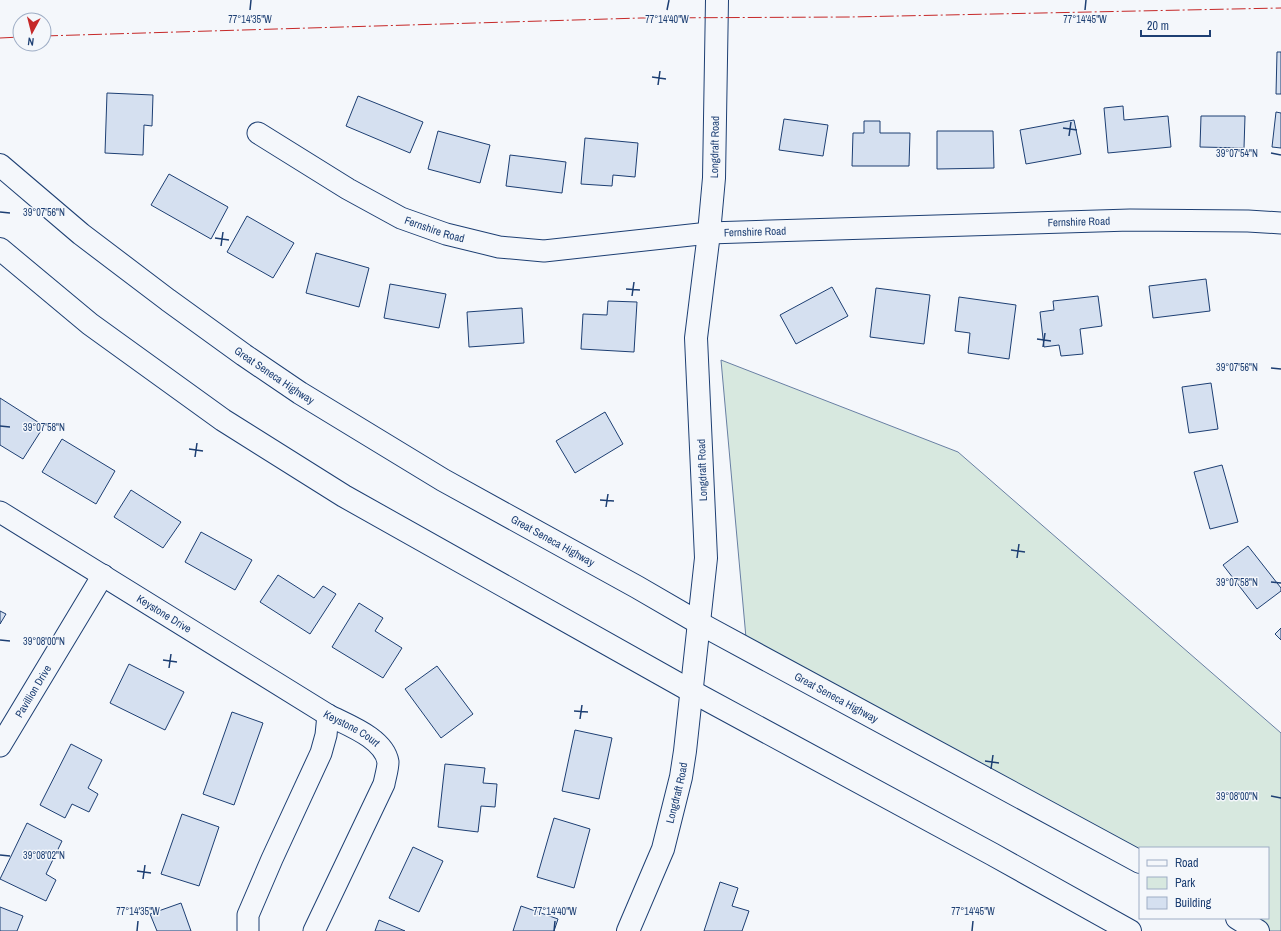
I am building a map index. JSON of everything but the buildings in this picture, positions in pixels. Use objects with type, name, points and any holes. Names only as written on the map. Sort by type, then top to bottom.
[{"type":"main road","name":"Longdraft Road","points":[[628,931],[664,845],[681,777],[706,558],[696,338],[714,178],[717,0]]},
{"type":"main road","name":"Great Seneca Highway","points":[[0,165],[81,234],[168,300],[300,393],[443,480],[638,587],[699,623],[1139,861]]},
{"type":"main road","points":[[0,249],[90,324],[223,420],[344,496],[691,691],[992,854],[1130,931]]},
{"type":"main road","points":[[1239,919],[1258,931]]},
{"type":"street","name":"Fernshire Road","points":[[258,133],[348,189],[401,218],[446,234],[492,245],[544,251],[709,233],[1130,220],[1248,221],[1281,223]]},
{"type":"street","name":"Keystone Drive","points":[[0,512],[328,715]]},
{"type":"street","name":"Pavillion Drive","points":[[0,746],[103,575]]},
{"type":"street","name":"Keystone Court","points":[[248,931],[248,915],[272,859],[322,753],[328,715],[372,738],[385,753],[388,763],[384,784],[314,931]]},
{"type":"green space","points":[[721,360],[958,452],[1281,733],[1281,931],[1258,931],[1238,919],[1269,919],[1269,847],[1139,847],[1139,861],[747,649]]},
{"type":"power","points":[[52,36],[641,18],[850,17],[1281,8]]},
{"type":"power","points":[[0,38],[12,37]]}]
